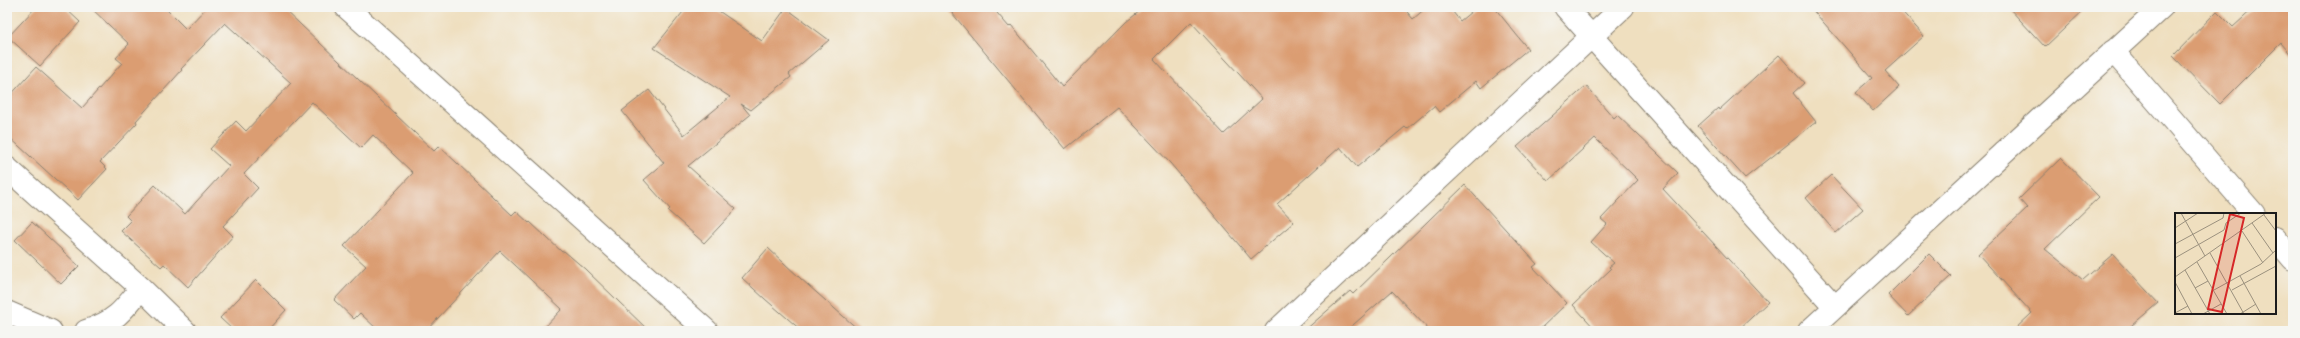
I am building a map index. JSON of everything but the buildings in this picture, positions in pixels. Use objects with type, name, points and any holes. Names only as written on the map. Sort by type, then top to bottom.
[{"type":"street","points":[[346,7],[707,331]]},
{"type":"street","points":[[1565,7],[1835,307]]},
{"type":"street","points":[[1276,331],[1623,7]]},
{"type":"street","points":[[1809,331],[2162,7]]},
{"type":"street","points":[[2113,51],[2253,213]]},
{"type":"street","points":[[7,168],[141,288],[185,331]]},
{"type":"street","points":[[2276,239],[2293,259]]},
{"type":"street","points":[[86,331],[99,327],[122,313],[141,288]]},
{"type":"street","points":[[7,312],[51,331]]}]
